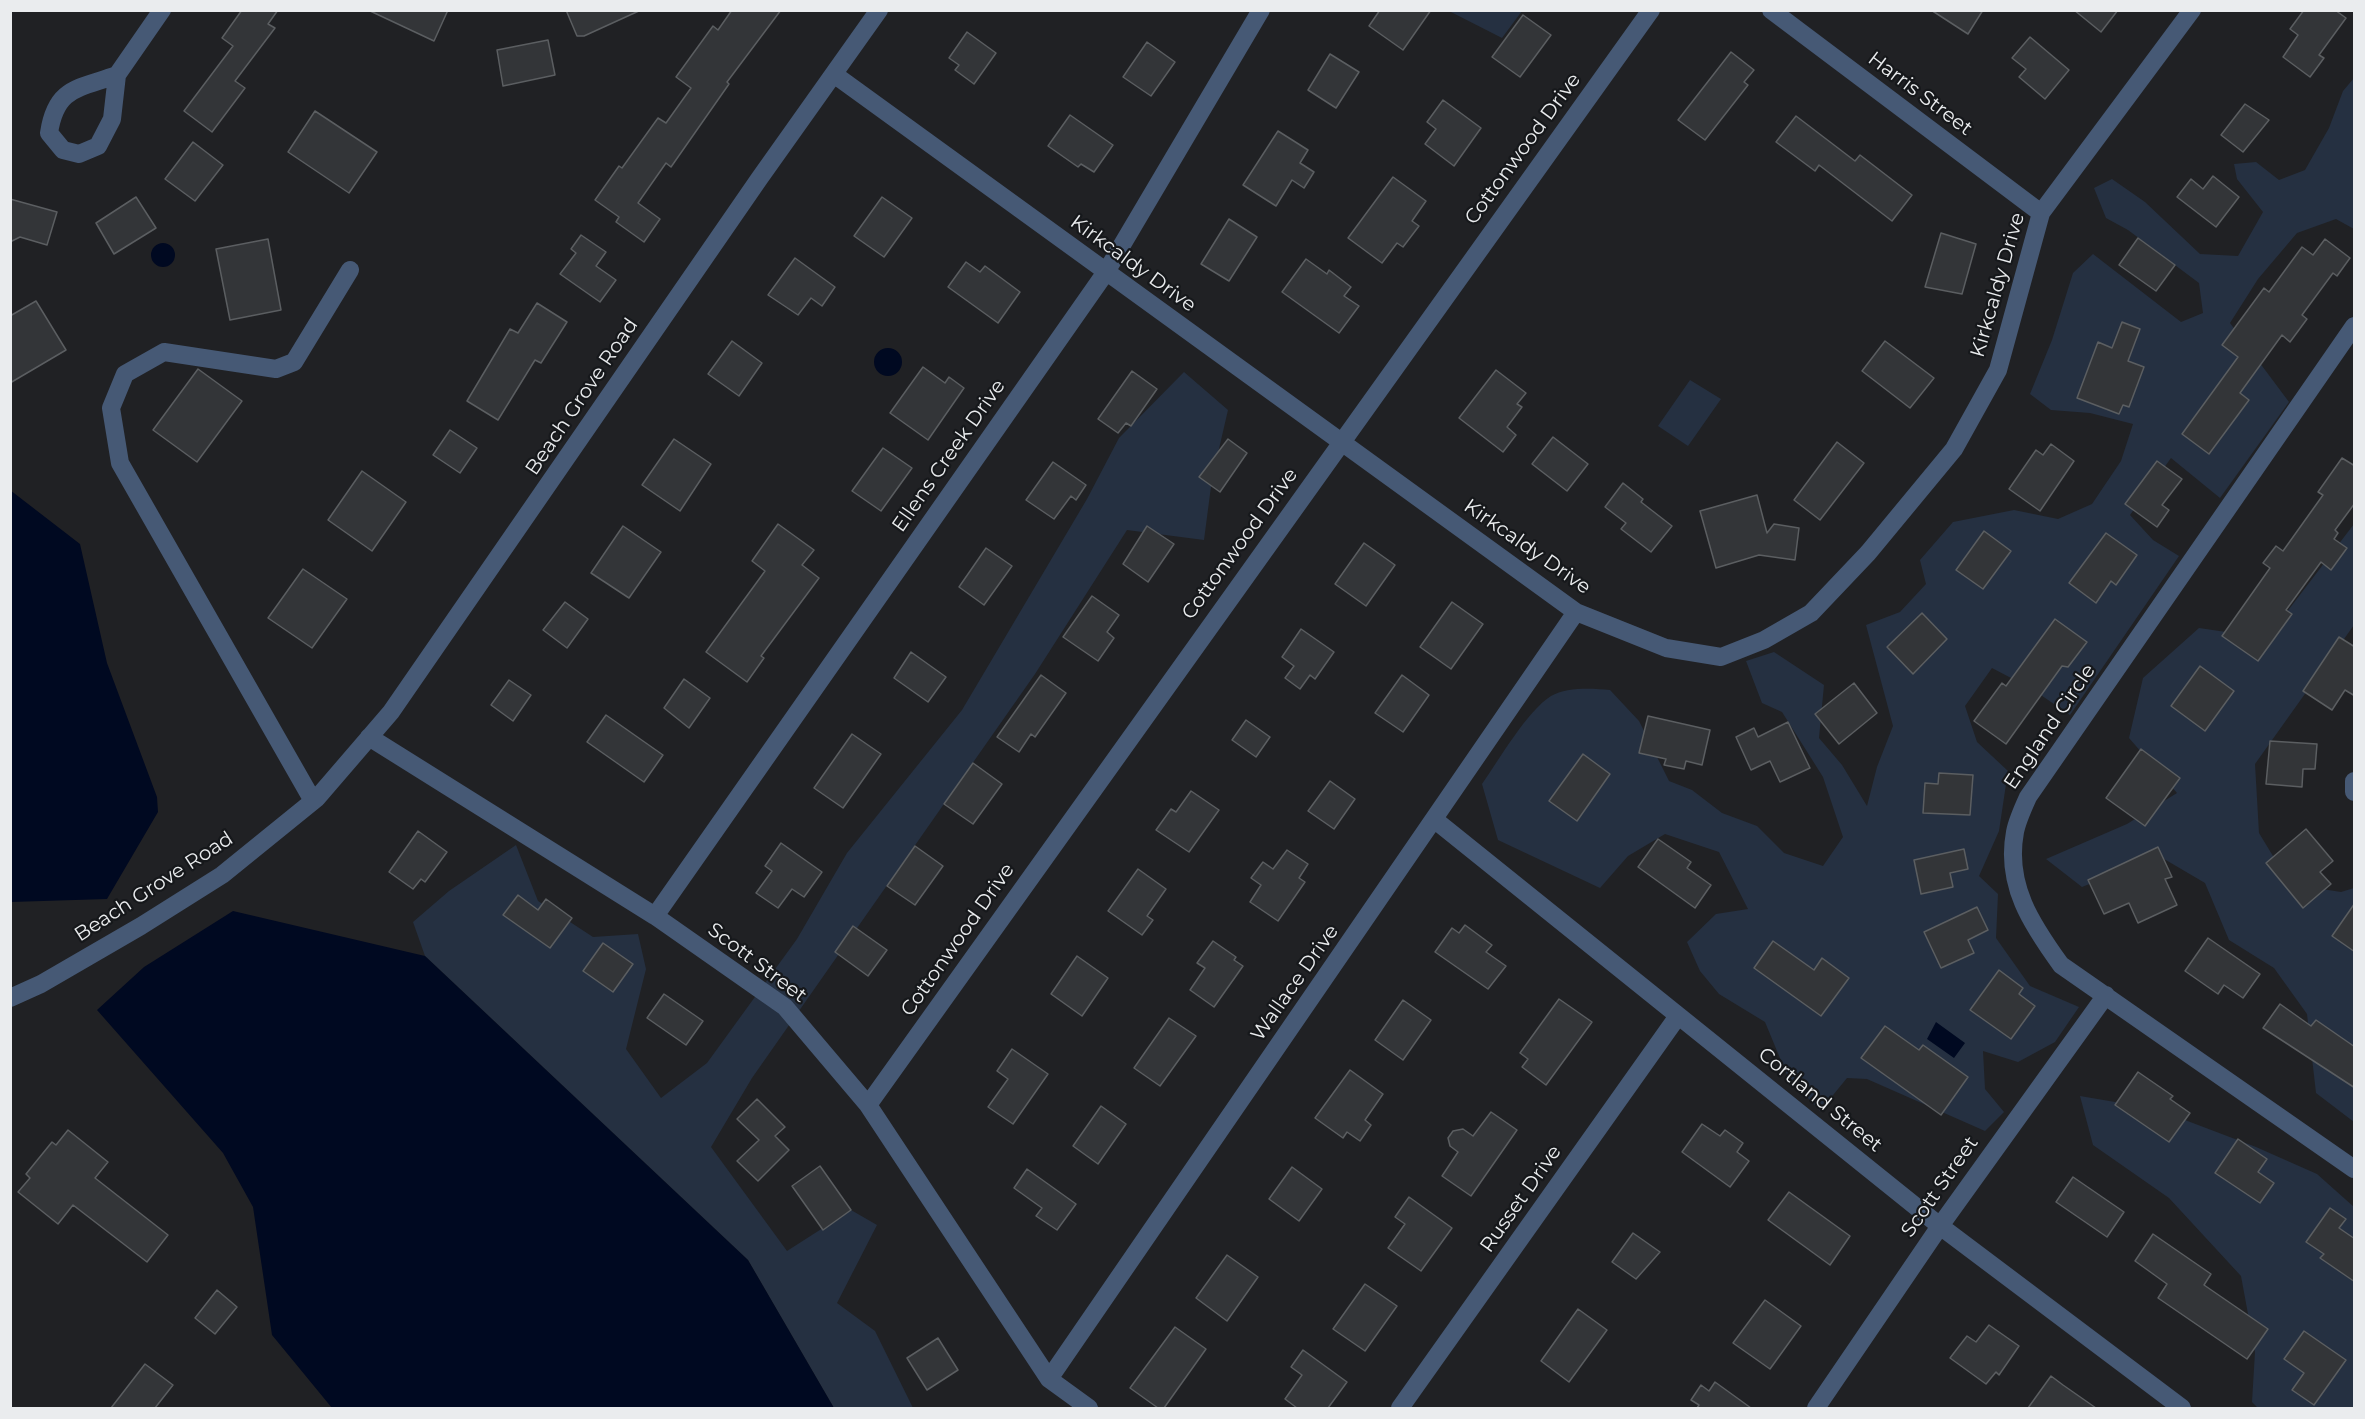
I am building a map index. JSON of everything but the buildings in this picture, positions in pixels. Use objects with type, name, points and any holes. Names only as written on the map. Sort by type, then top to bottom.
[{"type":"street","points":[[117,75],[66,93],[52,113],[49,132],[63,150],[79,154],[98,146],[112,119],[117,75],[162,10]]},
{"type":"street","name":"Beach Grove Road","points":[[10,998],[131,932],[222,875],[313,801],[391,712],[759,179],[879,10]]},
{"type":"street","name":"Ellens Creek Drive","points":[[655,916],[1106,272],[1261,10]]},
{"type":"street","name":"Cottonwood Drive","points":[[868,1105],[1340,441],[1651,10]]},
{"type":"street","name":"Harris Street","points":[[1772,10],[2041,213]]},
{"type":"street","name":"Kirkcaldy Drive","points":[[835,75],[1576,612],[1666,648],[1721,657],[1764,640],[1811,613],[1868,553],[1954,449],[1998,370],[2041,213],[2192,10]]},
{"type":"street","points":[[313,801],[120,463],[111,408],[125,374],[164,352],[276,369],[294,362],[350,270]]},
{"type":"street","name":"England Circle","points":[[2355,326],[2028,797],[2015,832],[2014,874],[2029,921],[2061,965],[2355,1169]]},
{"type":"street","name":"Wallace Drive","points":[[1049,1379],[1576,612]]},
{"type":"street","name":"Scott Street","points":[[369,737],[655,916],[785,1007],[868,1105],[1049,1379],[1089,1408]]},
{"type":"street","points":[[2355,781],[2355,792]]},
{"type":"street","name":"Cortland Street","points":[[1435,820],[1940,1226],[2182,1408]]},
{"type":"street","name":"Scott Street","points":[[1816,1408],[1940,1226],[2106,995]]},
{"type":"street","name":"Russet Drive","points":[[1400,1408],[1678,1016]]},
{"type":"shaded area","points":[[1449,11],[1522,11],[1502,38]]},
{"type":"shaded area","points":[[2354,78],[2354,229],[2336,219],[2297,233],[2258,279],[2230,323],[2289,402],[2220,498],[2171,458],[2130,515],[2153,540],[2179,556],[2070,715],[2032,689],[1992,668],[1965,706],[1977,742],[2008,771],[1999,831],[1979,876],[1998,894],[1996,938],[2030,986],[2079,1007],[2055,1042],[2018,1062],[1983,1051],[1985,1089],[2004,1112],[1985,1131],[1867,1079],[1847,1078],[1820,1111],[1787,1075],[1765,1022],[1719,994],[1700,971],[1687,942],[1716,914],[1748,909],[1719,852],[1665,834],[1628,856],[1600,888],[1498,840],[1482,784],[1523,724],[1551,696],[1572,690],[1610,690],[1639,721],[1669,781],[1692,790],[1722,813],[1757,826],[1784,853],[1823,866],[1843,837],[1823,777],[1782,712],[1762,703],[1746,661],[1774,652],[1824,685],[1819,738],[1842,765],[1867,806],[1877,767],[1893,726],[1866,625],[1900,612],[1926,584],[1920,560],[1953,522],[2014,510],[2058,519],[2092,504],[2121,461],[2133,424],[2090,413],[2051,410],[2030,394],[2052,340],[2073,273],[2093,254],[2181,322],[2203,313],[2199,283],[2128,230],[2106,218],[2094,188],[2112,179],[2145,202],[2200,254],[2238,256],[2263,212],[2237,179],[2234,164],[2256,162],[2279,180],[2305,170],[2329,128],[2343,91]]},
{"type":"shaded area","points":[[158,243],[168,243],[175,250],[175,260],[168,267],[158,267],[151,260],[151,250]]},
{"type":"shaded area","points":[[888,348],[898,352],[902,362],[898,372],[888,376],[878,372],[874,362],[878,352]]},
{"type":"shaded area","points":[[1184,372],[1228,410],[1212,479],[1204,540],[1127,530],[1035,674],[752,1078],[711,1147],[787,1251],[851,1210],[877,1225],[837,1303],[875,1331],[913,1408],[834,1408],[748,1260],[425,956],[413,922],[449,891],[516,845],[538,901],[593,937],[638,934],[646,969],[626,1049],[661,1098],[707,1063],[797,939],[847,853],[962,710],[1087,499],[1119,438]]},
{"type":"shaded area","points":[[1690,380],[1721,399],[1688,446],[1658,426]]},
{"type":"shaded area","points":[[10,490],[80,544],[107,663],[157,797],[158,812],[107,899],[11,902]]},
{"type":"shaded area","points":[[2354,524],[2354,625],[2255,764],[2259,833],[2290,884],[2341,892],[2354,888],[2354,1122],[2316,1093],[2307,1014],[2274,968],[2229,940],[2205,883],[2159,856],[2082,887],[2046,859],[2127,824],[2177,793],[2129,738],[2143,678],[2199,628],[2267,638]]},
{"type":"shaded area","points":[[233,911],[425,956],[748,1260],[834,1408],[332,1408],[272,1335],[253,1207],[223,1153],[97,1010],[144,967]]},
{"type":"shaded area","points":[[1936,1022],[1965,1043],[1954,1058],[1927,1039]]},
{"type":"shaded area","points":[[2080,1096],[2156,1109],[2256,1147],[2317,1174],[2354,1207],[2354,1408],[2258,1408],[2252,1402],[2255,1352],[2241,1276],[2169,1198],[2093,1145]]}]
